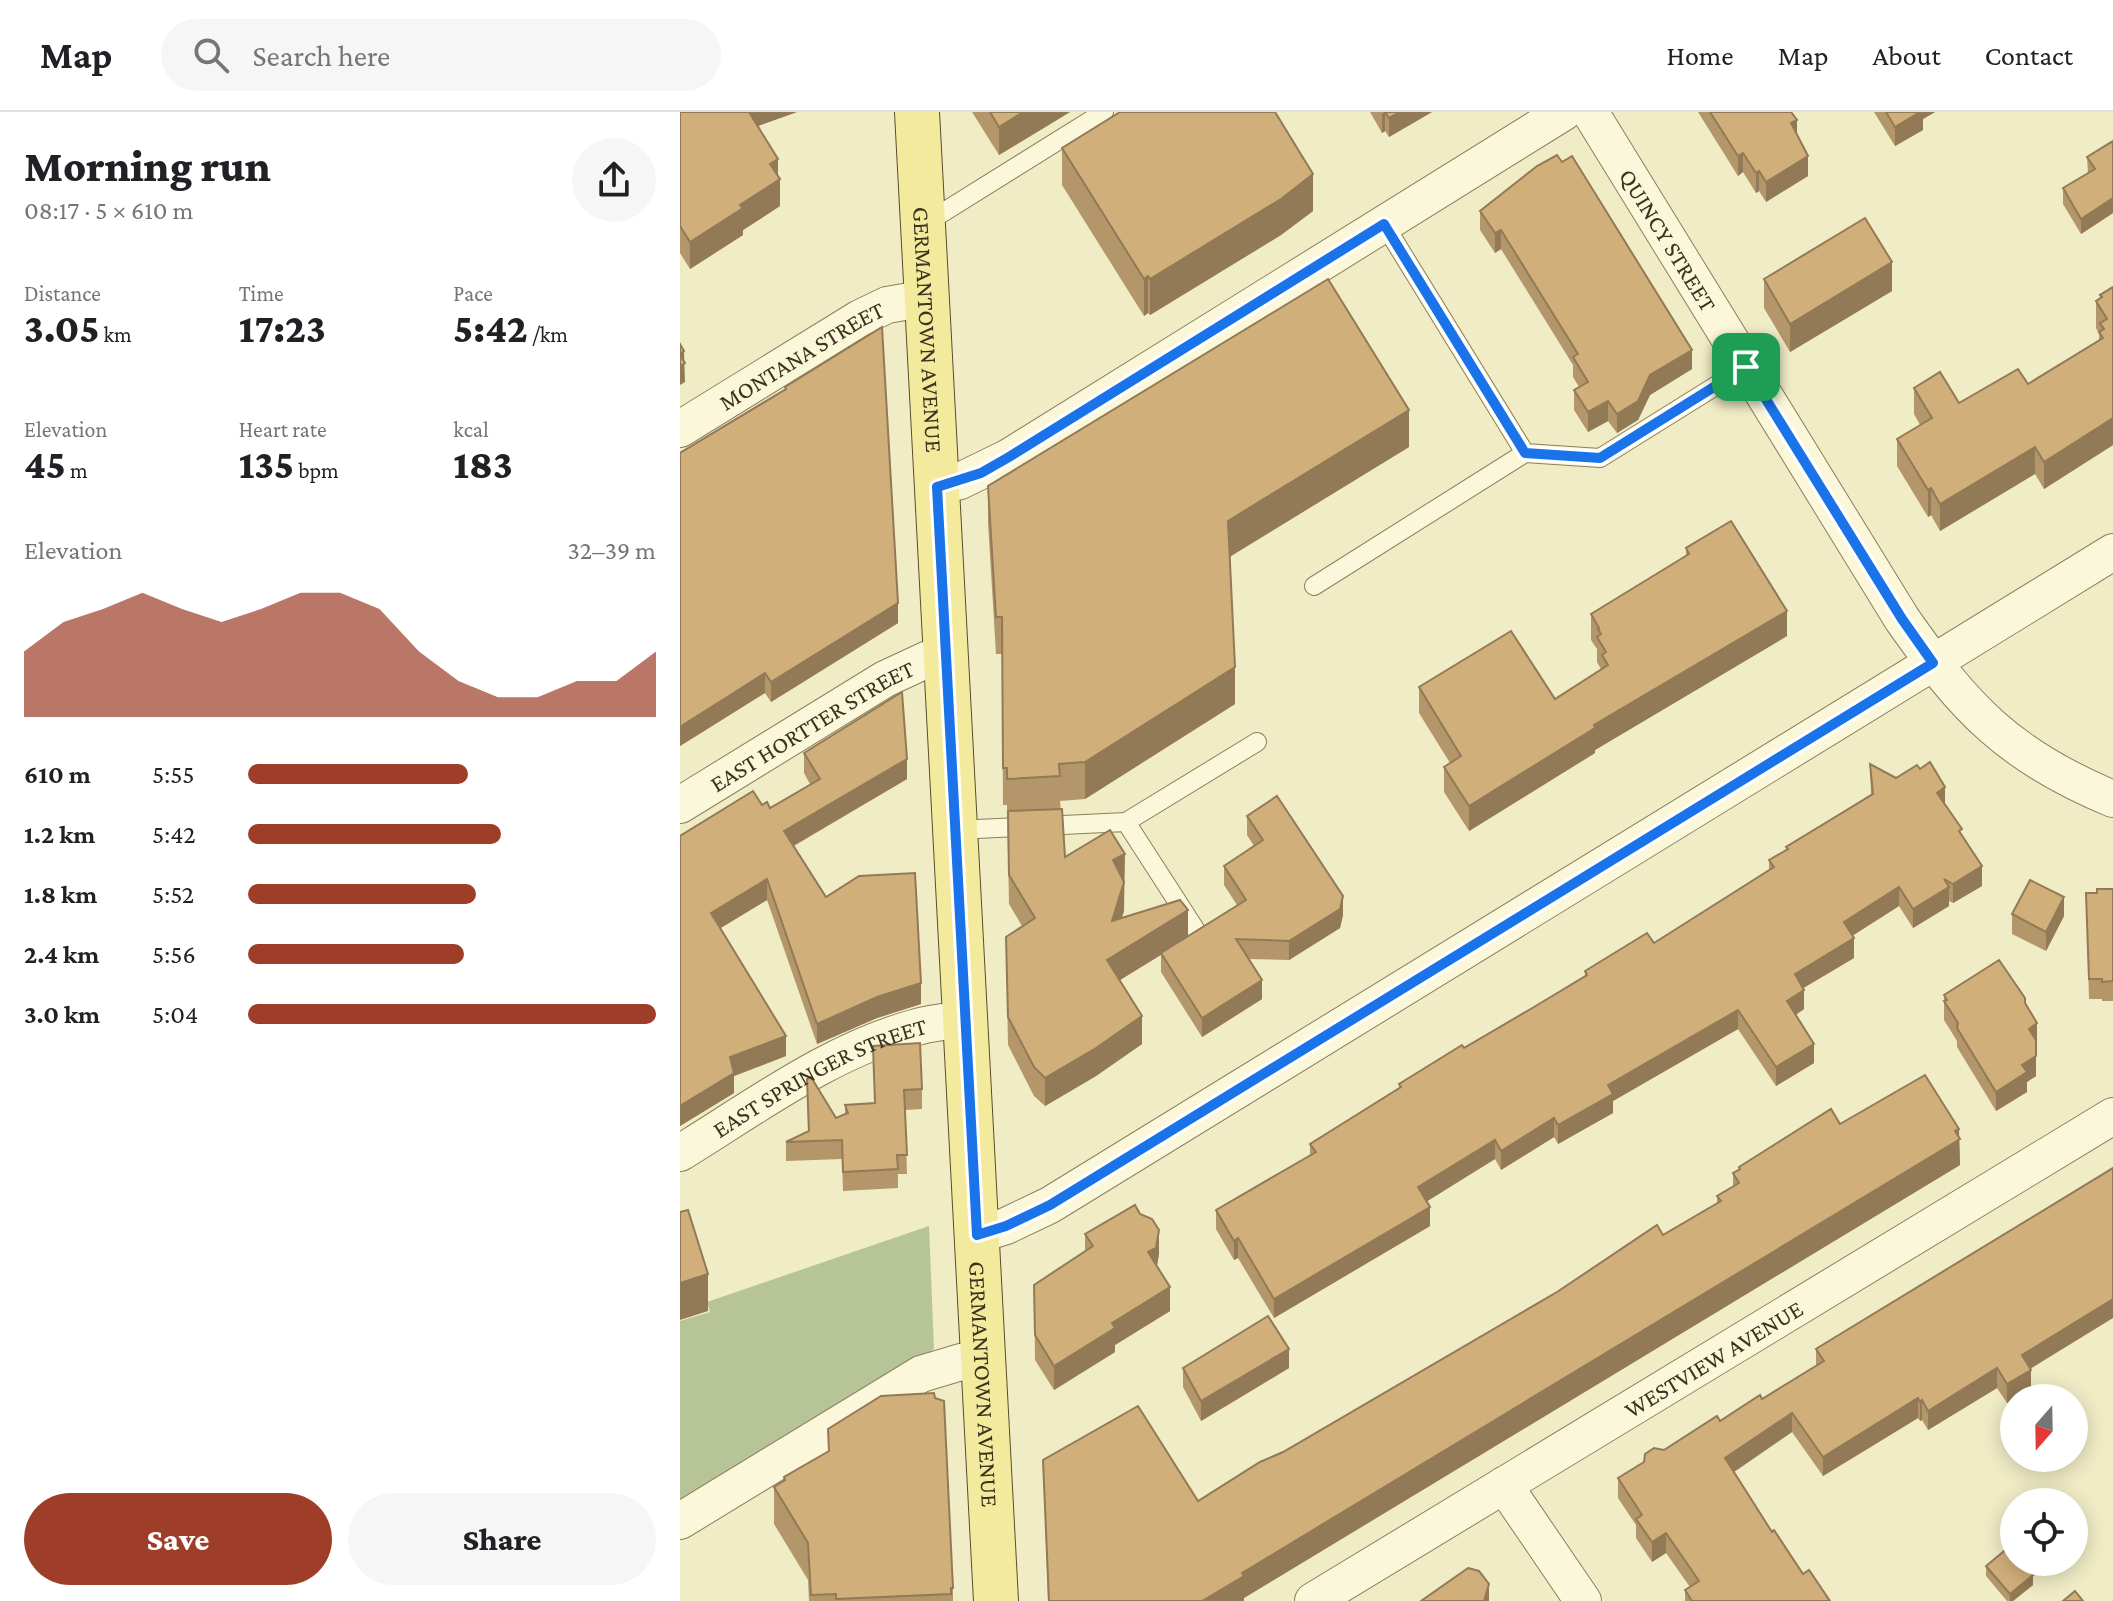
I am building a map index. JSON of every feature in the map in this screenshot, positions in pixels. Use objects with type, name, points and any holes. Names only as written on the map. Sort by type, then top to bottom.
[{"type":"main road","name":"GERMANTOWN AVENUE","points":[[917,112],[996,1601]]},
{"type":"street","points":[[937,487],[981,473],[1009,457],[1564,112]]},
{"type":"street","name":"QUINCY STREET","points":[[1590,112],[1902,619],[1933,663],[1962,699],[2018,749],[2051,770],[2113,799]]},
{"type":"street","name":"MONTANA STREET","points":[[680,429],[860,318],[887,305],[927,298]]},
{"type":"street","points":[[977,1235],[1006,1226],[1050,1205],[2113,552]]},
{"type":"street","name":"EAST HORTTER STREET","points":[[680,805],[885,679],[926,660],[946,656]]},
{"type":"street","name":"EAST SPRINGER STREET","points":[[680,1153],[855,1050],[916,1027],[966,1019]]},
{"type":"street","name":"WESTVIEW AVENUE","points":[[1313,1601],[2113,1116]]},
{"type":"street","points":[[680,1521],[921,1374],[961,1362],[983,1360]]},
{"type":"street","points":[[1504,1485],[1583,1601]]},
{"type":"lane","points":[[923,224],[1104,112]]},
{"type":"lane","points":[[1384,224],[1525,453]]},
{"type":"lane","points":[[1314,586],[1525,453],[1600,458],[1746,367]]},
{"type":"lane","points":[[956,830],[1126,822],[1257,742]]},
{"type":"lane","points":[[1126,822],[1195,929]]},
{"type":"green space","points":[[929,1226],[934,1349],[680,1504],[680,1321],[710,1312],[707,1302]]},
{"type":"building","points":[[680,112],[749,112],[778,159],[770,164],[780,179],[740,205],[743,208],[690,242],[680,226]]},
{"type":"building","points":[[990,112],[1023,112],[999,127]]},
{"type":"building","points":[[1120,112],[1275,112],[1313,174],[1281,199],[1150,279],[1148,276],[1144,279],[1062,148]]},
{"type":"building","points":[[1385,112],[1400,112],[1389,118]]},
{"type":"building","points":[[1710,112],[1791,112],[1797,120],[1791,123],[1808,156],[1766,182],[1743,153],[1738,156]]},
{"type":"building","points":[[1886,112],[1920,112],[1895,127]]},
{"type":"building","points":[[2113,141],[2113,198],[2081,219],[2063,188],[2095,169],[2087,157]]},
{"type":"building","points":[[1557,155],[1562,162],[1572,156],[1692,350],[1650,375],[1638,401],[1617,414],[1608,401],[1588,412],[1574,390],[1588,382],[1573,357],[1578,354],[1501,230],[1495,233],[1480,211],[1537,166]]},
{"type":"building","points":[[1865,218],[1892,262],[1790,324],[1764,279]]},
{"type":"building","points":[[1328,279],[1409,410],[1228,521],[1235,667],[1085,762],[1059,764],[1060,776],[1007,779],[1007,768],[1003,768],[1002,617],[996,617],[988,486]]},
{"type":"building","points":[[2113,287],[2113,418],[2044,462],[2035,447],[1940,504],[1897,439],[1932,418],[1914,388],[1940,372],[1959,403],[2018,369],[2028,384],[2103,338],[2099,332],[2104,329],[2100,323],[2107,319],[2096,301]]},
{"type":"building","points":[[882,327],[898,603],[771,682],[765,673],[680,727],[680,453]]},
{"type":"building","points":[[1731,521],[1787,611],[1594,725],[1595,728],[1469,806],[1444,767],[1461,756],[1419,687],[1511,631],[1555,699],[1608,665],[1602,655],[1606,652],[1597,637],[1601,634],[1599,628],[1591,614],[1689,554],[1686,548]]},
{"type":"building","points":[[902,692],[907,759],[784,831],[826,897],[859,876],[915,873],[921,983],[877,997],[817,1024],[767,879],[711,913],[786,1036],[730,1057],[734,1073],[680,1106],[680,836],[753,791],[762,805],[767,802],[770,808],[820,779],[804,753]]},
{"type":"building","points":[[1930,762],[1945,787],[1937,793],[1982,866],[1953,884],[1944,879],[1949,887],[1913,909],[1899,887],[1844,922],[1854,938],[1795,974],[1804,990],[1787,1001],[1814,1044],[1776,1067],[1738,1010],[1608,1085],[1613,1094],[1558,1125],[1554,1118],[1501,1151],[1495,1140],[1418,1187],[1430,1207],[1274,1299],[1238,1238],[1234,1241],[1216,1210],[1316,1152],[1310,1144],[1462,1045],[1464,1048],[1587,975],[1585,971],[1647,933],[1654,943],[1774,867],[1769,860],[1788,849],[1786,847],[1873,794],[1870,764],[1896,778],[1917,765],[1920,769]]},
{"type":"building","points":[[1277,796],[1343,896],[1340,909],[1289,941],[1236,939],[1262,980],[1202,1018],[1161,953],[1246,900],[1224,866],[1263,840],[1247,816]]},
{"type":"building","points":[[1062,809],[1065,857],[1110,830],[1125,854],[1113,860],[1124,882],[1112,921],[1180,900],[1188,910],[1107,960],[1142,1016],[1045,1078],[1034,1067],[1008,1017],[1006,937],[1035,918],[1009,875],[1008,811]]},
{"type":"building","points":[[2030,880],[2064,897],[2046,932],[2012,914]]},
{"type":"building","points":[[2097,889],[2113,889],[2113,981],[2089,979],[2086,893],[2097,893]]},
{"type":"building","points":[[1999,960],[2025,998],[2037,1023],[2029,1029],[2036,1040],[2036,1056],[2022,1065],[2027,1072],[1996,1092],[1957,1028],[1958,1023],[1944,1001],[1947,1000],[1944,995]]},
{"type":"building","points":[[920,1043],[922,1089],[904,1090],[907,1155],[897,1155],[898,1169],[843,1172],[842,1140],[786,1142],[809,1131],[807,1079],[811,1077],[836,1118],[848,1113],[845,1105],[875,1103],[873,1046]]},
{"type":"building","points":[[1925,1075],[1959,1129],[1955,1131],[1960,1139],[1242,1573],[1244,1576],[1202,1601],[1049,1601],[1043,1460],[1138,1406],[1198,1501],[1260,1462],[1283,1452],[1557,1292],[1657,1225],[1663,1235],[1721,1201],[1717,1196],[1739,1183],[1733,1173],[1739,1167],[1831,1109],[1840,1124]]},
{"type":"building","points":[[2113,1168],[2113,1299],[2022,1355],[2031,1370],[2007,1384],[1997,1368],[1928,1411],[1918,1398],[1823,1457],[1792,1413],[1725,1458],[1772,1532],[1774,1530],[1803,1574],[1809,1570],[1830,1601],[1692,1601],[1685,1590],[1699,1581],[1666,1533],[1652,1542],[1636,1519],[1642,1515],[1618,1478],[1644,1462],[1645,1454],[1654,1448],[1664,1450],[1717,1416],[1720,1421],[1760,1395],[1762,1399],[1824,1361],[1816,1349]]},
{"type":"building","points":[[1135,1205],[1140,1214],[1152,1219],[1159,1230],[1156,1248],[1148,1252],[1170,1287],[1112,1323],[1115,1328],[1054,1366],[1035,1335],[1034,1285],[1093,1246],[1085,1234]]},
{"type":"building","points":[[688,1210],[708,1274],[680,1283],[680,1212]]},
{"type":"building","points":[[1268,1316],[1289,1349],[1201,1401],[1183,1368]]},
{"type":"building","points":[[934,1393],[935,1398],[944,1401],[951,1594],[836,1599],[836,1594],[811,1595],[808,1543],[774,1487],[785,1480],[784,1477],[829,1451],[828,1429],[881,1396]]},
{"type":"building","points":[[2000,1554],[2000,1576],[2032,1576],[2010,1594],[1986,1566]]},
{"type":"building","points":[[1468,1568],[1479,1571],[1489,1584],[1484,1601],[1421,1601]]},
{"type":"building","points":[[2075,1591],[2083,1601],[2063,1601]]},
{"type":"route","points":[[1384,224],[1525,453],[1600,458],[1746,367],[1902,619],[1933,663],[1050,1205],[1028,1217],[977,1235],[937,487],[981,473],[1009,457],[1384,224]]}]
